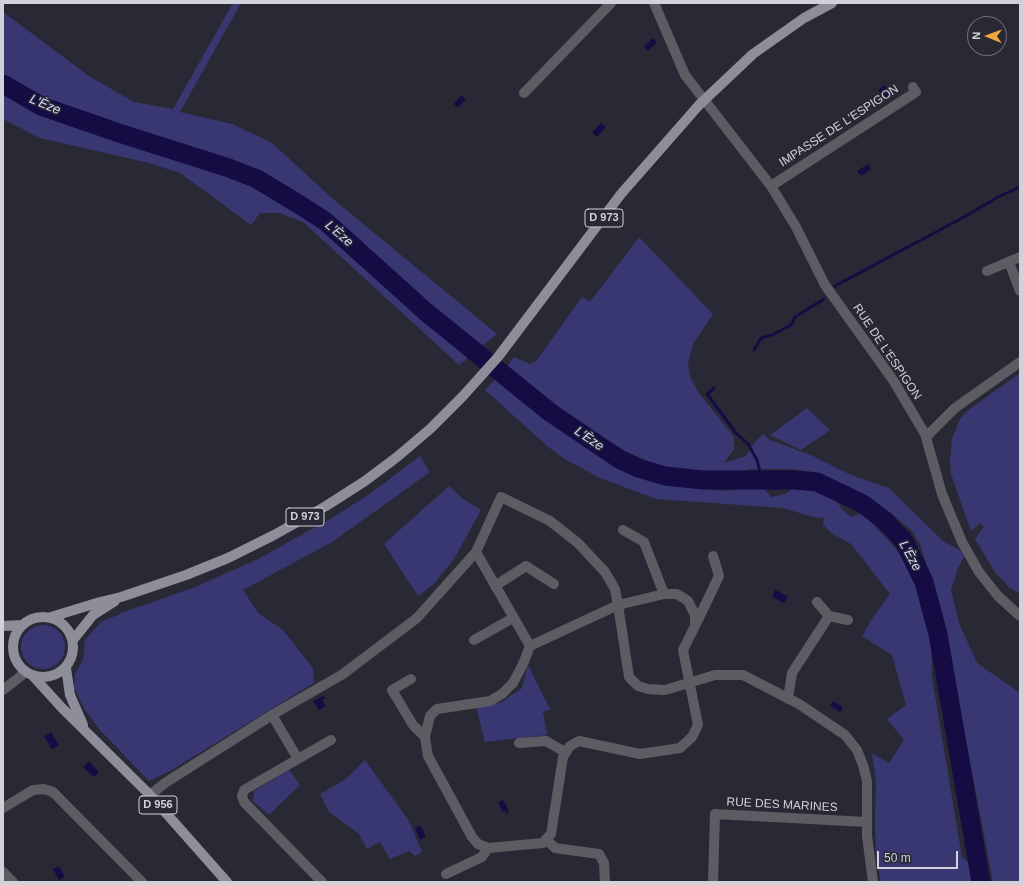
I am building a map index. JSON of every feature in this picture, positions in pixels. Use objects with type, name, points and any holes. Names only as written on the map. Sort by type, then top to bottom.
[{"type":"main road","name":"D 973","points":[[51,617],[121,597],[186,575],[228,558],[274,535],[326,506],[365,481],[397,457],[430,429],[463,396],[521,329],[621,194],[699,105],[753,54],[804,18],[832,3]]},
{"type":"main road","name":"D 973","points":[[73,640],[92,615],[121,597]]},
{"type":"main road","points":[[36,617],[51,617],[65,626],[73,640],[73,655],[66,668],[51,677],[30,674],[20,667],[13,654],[13,644],[16,633],[22,625],[36,617]]},
{"type":"main road","points":[[3,626],[22,625]]},
{"type":"main road","points":[[3,649],[13,654]]},
{"type":"main road","name":"D 956","points":[[66,668],[70,695],[86,732]]},
{"type":"main road","name":"D 956","points":[[30,674],[150,796],[226,882]]},
{"type":"street","points":[[524,93],[611,3]]},
{"type":"street","name":"RUE DE L'ESPIGON","points":[[654,3],[685,75],[712,112],[771,186],[796,227],[825,285],[893,380],[927,436],[942,494],[962,542],[979,572],[998,596],[1020,616]]},
{"type":"street","name":"IMPASSE DE L'ESPIGON","points":[[771,186],[916,92],[913,87]]},
{"type":"street","points":[[987,271],[1020,257]]},
{"type":"street","points":[[1009,262],[1020,291]]},
{"type":"street","points":[[927,436],[955,408],[1020,362]]},
{"type":"street","points":[[150,796],[165,783],[272,715],[343,674],[416,618],[476,552],[501,497],[550,520],[578,543],[605,572],[614,589],[618,605],[629,677],[638,686],[648,689],[665,690],[715,675],[743,675],[799,704],[845,735],[857,750],[867,781],[867,822],[873,882]]},
{"type":"street","points":[[624,530],[644,542],[664,594]]},
{"type":"street","points":[[476,552],[530,646]]},
{"type":"street","points":[[695,626],[695,615],[688,601],[677,594],[664,594],[618,605],[530,646],[513,683],[502,694],[490,701],[437,709],[430,716],[425,737],[428,756],[472,837],[478,844],[488,848],[543,843],[551,834],[563,757],[570,746],[580,741],[640,754],[680,748],[692,737],[698,725],[683,650],[695,626],[719,576],[713,556]]},
{"type":"street","points":[[495,586],[526,566],[554,584]]},
{"type":"street","points":[[817,602],[829,616],[848,620]]},
{"type":"street","points":[[788,699],[792,673],[829,616]]},
{"type":"street","points":[[474,640],[513,618]]},
{"type":"street","points":[[3,690],[30,674]]},
{"type":"street","points":[[411,679],[392,690],[413,725],[425,737]]},
{"type":"street","points":[[272,715],[298,759]]},
{"type":"street","points":[[322,882],[244,802],[242,796],[244,790],[331,740]]},
{"type":"street","points":[[519,743],[546,741],[565,752]]},
{"type":"street","points":[[3,808],[33,790],[44,789],[53,792],[142,882]]},
{"type":"street","name":"RUE DES MARINES","points":[[713,882],[715,814],[867,822]]},
{"type":"street","points":[[546,839],[555,848],[599,854],[604,863],[605,882]]},
{"type":"street","points":[[446,874],[482,857],[488,848]]},
{"type":"street","points":[[3,872],[13,882]]},
{"type":"shaded area","points":[[233,3],[241,3],[180,112],[232,124],[272,143],[333,199],[497,334],[459,365],[303,222],[279,213],[260,213],[251,225],[180,173],[149,163],[40,138],[3,119],[3,12],[89,76],[134,102],[173,109]]},
{"type":"shaded area","points":[[653,38],[657,42],[648,51],[644,47]]},
{"type":"shaded area","points":[[885,85],[891,94],[890,97],[885,99],[878,90]]},
{"type":"shaded area","points":[[461,95],[466,99],[458,108],[454,104]]},
{"type":"shaded area","points":[[601,123],[606,127],[597,137],[592,132]]},
{"type":"shaded area","points":[[868,164],[871,169],[861,176],[857,171]]},
{"type":"shaded area","points":[[639,237],[713,314],[693,344],[688,363],[690,377],[699,393],[734,437],[734,449],[724,463],[746,456],[753,444],[763,434],[770,440],[811,455],[851,475],[889,488],[943,541],[961,551],[964,557],[958,568],[951,590],[959,623],[977,663],[1020,693],[1020,882],[993,882],[940,605],[920,544],[911,530],[891,513],[848,486],[812,472],[792,469],[751,469],[706,477],[689,476],[662,467],[627,452],[596,433],[505,369],[514,357],[530,364],[536,361],[582,297],[590,302]]},
{"type":"shaded area","points":[[1020,373],[1020,594],[1009,587],[995,572],[975,539],[984,527],[980,523],[971,531],[951,474],[950,460],[952,439],[960,419],[967,411]]},
{"type":"shaded area","points":[[497,377],[592,449],[627,470],[670,483],[723,491],[763,487],[771,497],[785,494],[794,487],[815,487],[834,498],[843,510],[851,517],[862,513],[892,544],[906,562],[920,589],[931,641],[932,678],[962,857],[968,862],[972,882],[881,882],[876,859],[876,782],[872,753],[889,763],[904,740],[887,719],[906,705],[892,655],[862,636],[873,617],[890,594],[851,544],[833,534],[823,525],[824,518],[813,517],[783,508],[656,499],[600,478],[566,460],[547,446],[485,390]]},
{"type":"shaded area","points":[[807,408],[830,430],[801,450],[770,435]]},
{"type":"shaded area","points":[[420,456],[430,472],[332,542],[243,590],[258,613],[283,630],[313,668],[314,683],[170,771],[149,781],[100,730],[85,710],[74,688],[75,674],[83,660],[85,640],[101,622],[127,611],[195,587],[258,559],[332,518],[371,493]]},
{"type":"shaded area","points":[[449,486],[463,499],[481,510],[454,559],[434,584],[418,596],[384,544]]},
{"type":"shaded area","points":[[775,590],[788,596],[784,603],[772,597]]},
{"type":"shaded area","points":[[39,625],[47,625],[59,631],[65,643],[65,651],[59,663],[47,669],[39,669],[27,663],[21,651],[21,643],[27,631]]},
{"type":"shaded area","points":[[528,665],[550,709],[543,712],[547,735],[485,742],[476,707],[500,703],[522,688]]},
{"type":"shaded area","points":[[323,696],[325,698],[322,700],[326,706],[319,710],[313,701]]},
{"type":"shaded area","points":[[834,701],[843,708],[840,712],[830,705]]},
{"type":"shaded area","points":[[51,732],[59,745],[52,749],[44,736]]},
{"type":"shaded area","points":[[365,760],[409,821],[422,852],[415,856],[409,851],[390,859],[380,842],[367,849],[359,834],[329,812],[320,794],[346,779]]},
{"type":"shaded area","points":[[89,761],[99,772],[94,777],[83,767]]},
{"type":"shaded area","points":[[289,770],[300,785],[269,815],[253,801],[254,791]]},
{"type":"shaded area","points":[[503,800],[508,809],[508,815],[506,811],[503,812],[498,802]]},
{"type":"shaded area","points":[[420,825],[426,836],[420,840],[415,828]]},
{"type":"shaded area","points":[[59,866],[65,877],[59,880],[53,869]]},
{"type":"waterway","name":"L'Èze","points":[[3,84],[41,106],[119,133],[229,168],[257,179],[300,205],[325,221],[426,312],[551,413],[619,459],[638,468],[665,476],[703,480],[795,480],[817,482],[863,504],[884,520],[904,541],[924,582],[938,634],[981,882]]},
{"type":"waterway","points":[[835,286],[964,217],[998,197],[1020,187]]},
{"type":"waterway","points":[[754,350],[761,338],[772,335],[791,325],[795,317],[824,299]]},
{"type":"waterway","points":[[714,388],[707,394],[736,433],[748,444],[757,460],[762,480]]}]
